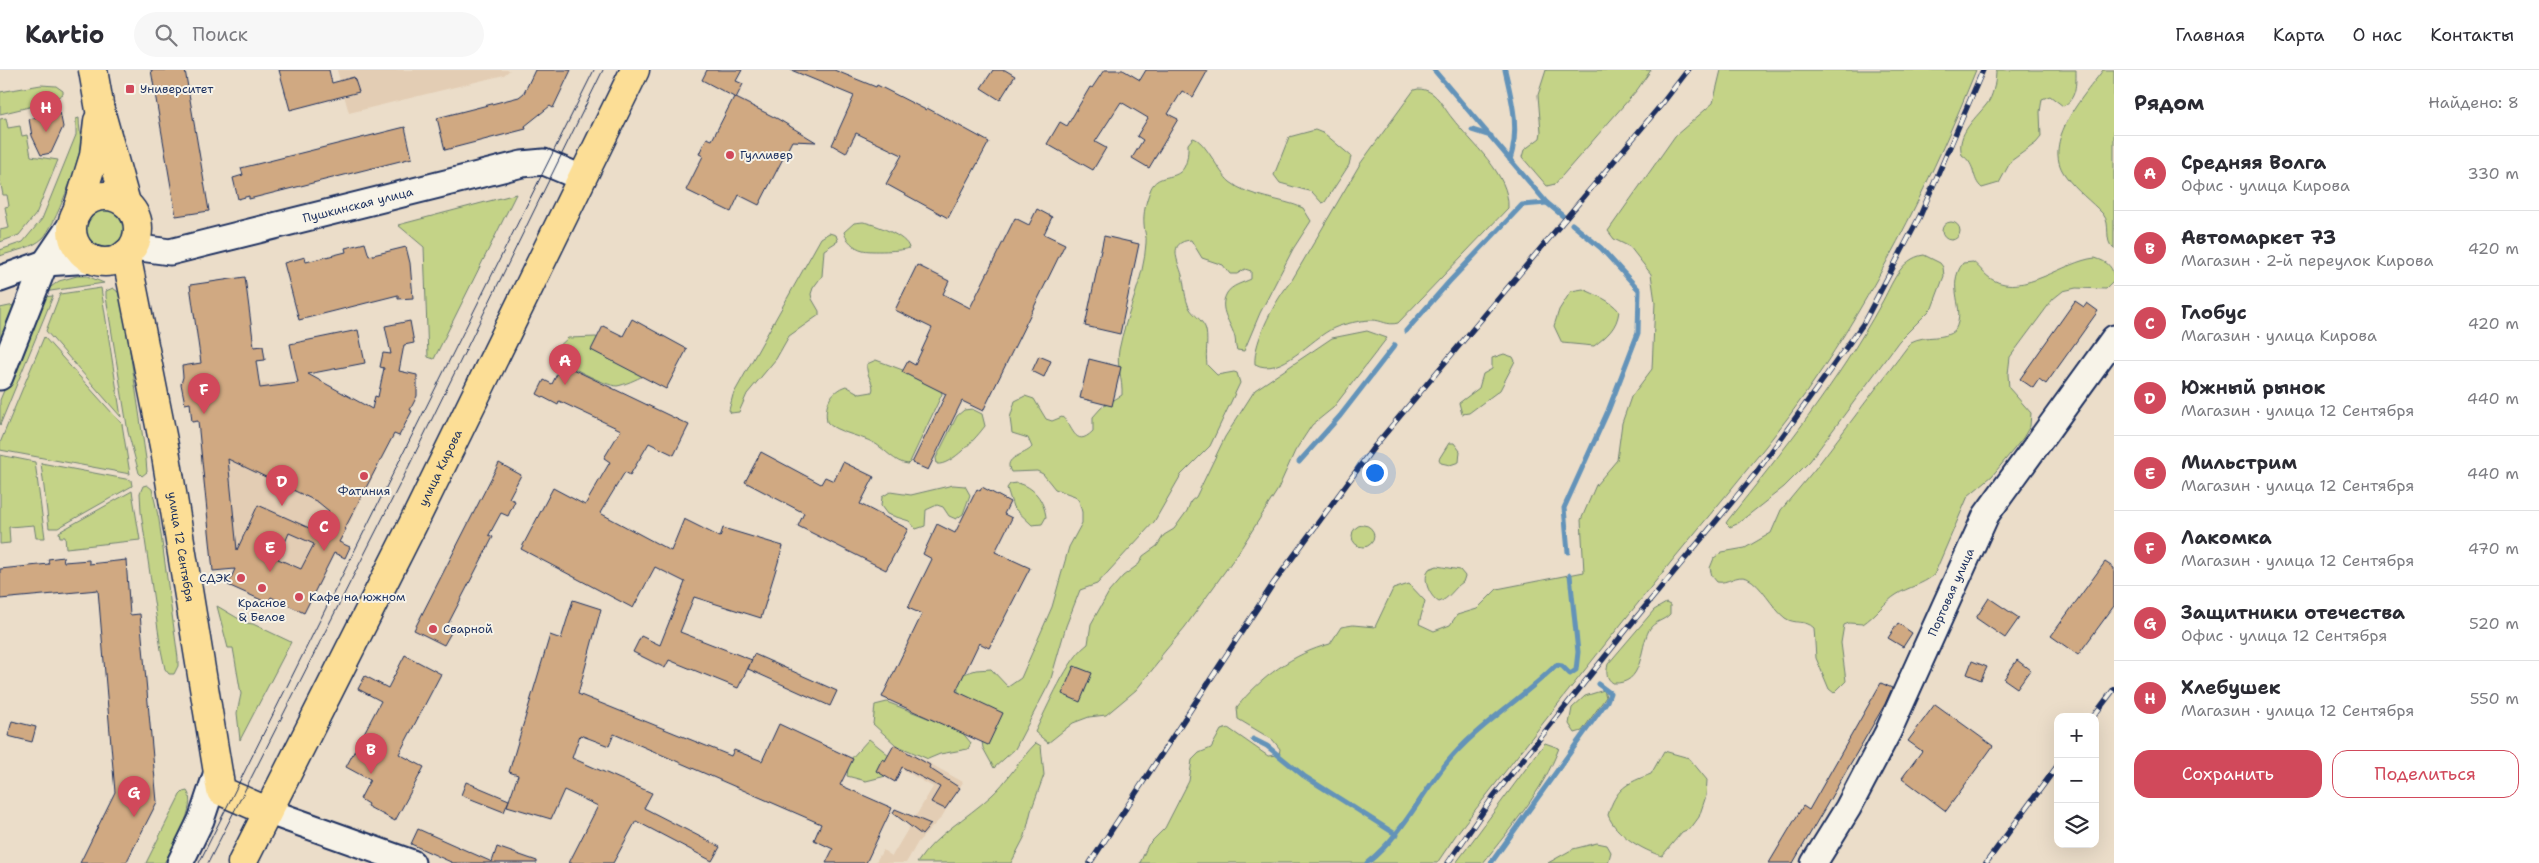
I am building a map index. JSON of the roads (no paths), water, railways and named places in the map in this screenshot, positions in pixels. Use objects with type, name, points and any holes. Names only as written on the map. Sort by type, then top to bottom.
[{"type":"main road","points":[[93,70],[100,110],[126,203],[136,219],[138,229],[129,250],[116,260],[104,262],[92,260],[83,254],[76,245],[72,234],[74,217],[94,156],[100,110]]},
{"type":"main road","name":"улица Кирова","points":[[242,863],[412,526],[635,70]]},
{"type":"main road","points":[[74,217],[86,201],[99,196],[113,197],[126,203]]},
{"type":"main road","name":"улица 12 Сентября","points":[[129,250],[166,456],[221,790],[267,812]]},
{"type":"street","name":"Пушкинская улица","points":[[129,250],[170,252],[522,164],[544,162],[582,178]]},
{"type":"street","points":[[0,377],[45,264],[74,217]]},
{"type":"street","points":[[0,279],[45,264],[92,260]]},
{"type":"street","name":"Портовая улица","points":[[1814,863],[1848,808],[1888,732],[1986,515],[2114,338]]},
{"type":"street","points":[[180,863],[201,820],[217,772]]},
{"type":"street","points":[[267,812],[412,863]]},
{"type":"waterway","points":[[1434,70],[1547,203],[1564,217]]},
{"type":"waterway","points":[[1505,70],[1515,126],[1510,160]]},
{"type":"waterway","points":[[1472,130],[1491,136]]},
{"type":"waterway","points":[[1406,331],[1449,282],[1522,205],[1547,203]]},
{"type":"waterway","points":[[1568,552],[1564,508],[1608,411],[1638,333],[1639,290],[1601,248],[1572,224]]},
{"type":"waterway","points":[[1299,462],[1340,416],[1395,345]]},
{"type":"waterway","points":[[1367,863],[1400,829],[1435,778],[1470,738],[1556,665],[1562,666],[1570,674],[1576,670],[1578,652],[1570,575]]},
{"type":"waterway","points":[[1491,863],[1607,701],[1610,693],[1598,684]]},
{"type":"waterway","points":[[1253,739],[1267,746],[1304,776],[1397,835]]},
{"type":"tram line","points":[[199,863],[594,70]]},
{"type":"tram line","points":[[208,863],[405,474],[603,70]]},
{"type":"railway","points":[[1090,863],[1273,584],[1374,447],[1661,105],[1688,70]]},
{"type":"railway","points":[[1448,863],[1493,797],[1635,619],[1756,473],[1863,324],[1920,216],[1983,70]]},
{"type":"railway","points":[[2096,713],[2114,689]]},
{"type":"railway","points":[[1986,863],[2054,770]]},
{"type":"place","name":"Университет","points":[[130,89]]},
{"type":"place","name":"Хлебушек","points":[[46,132]]},
{"type":"place","name":"Гулливер","points":[[730,155]]},
{"type":"place","name":"Средняя Волга","points":[[565,385]]},
{"type":"place","name":"Лакомка","points":[[204,414]]},
{"type":"place","name":"Фатиния","points":[[364,476]]},
{"type":"place","name":"Южный рынок","points":[[282,506]]},
{"type":"place","name":"Глобус","points":[[324,551]]},
{"type":"place","name":"Мильстрим","points":[[270,572]]},
{"type":"place","name":"СДЭК","points":[[241,578]]},
{"type":"place","name":"Красное & Белое","points":[[262,588]]},
{"type":"place","name":"Кафе на южном","points":[[299,597]]},
{"type":"place","name":"Сварной","points":[[433,629]]},
{"type":"place","name":"Автомаркет 73","points":[[371,774]]},
{"type":"place","name":"Защитники отечества","points":[[134,817]]}]
